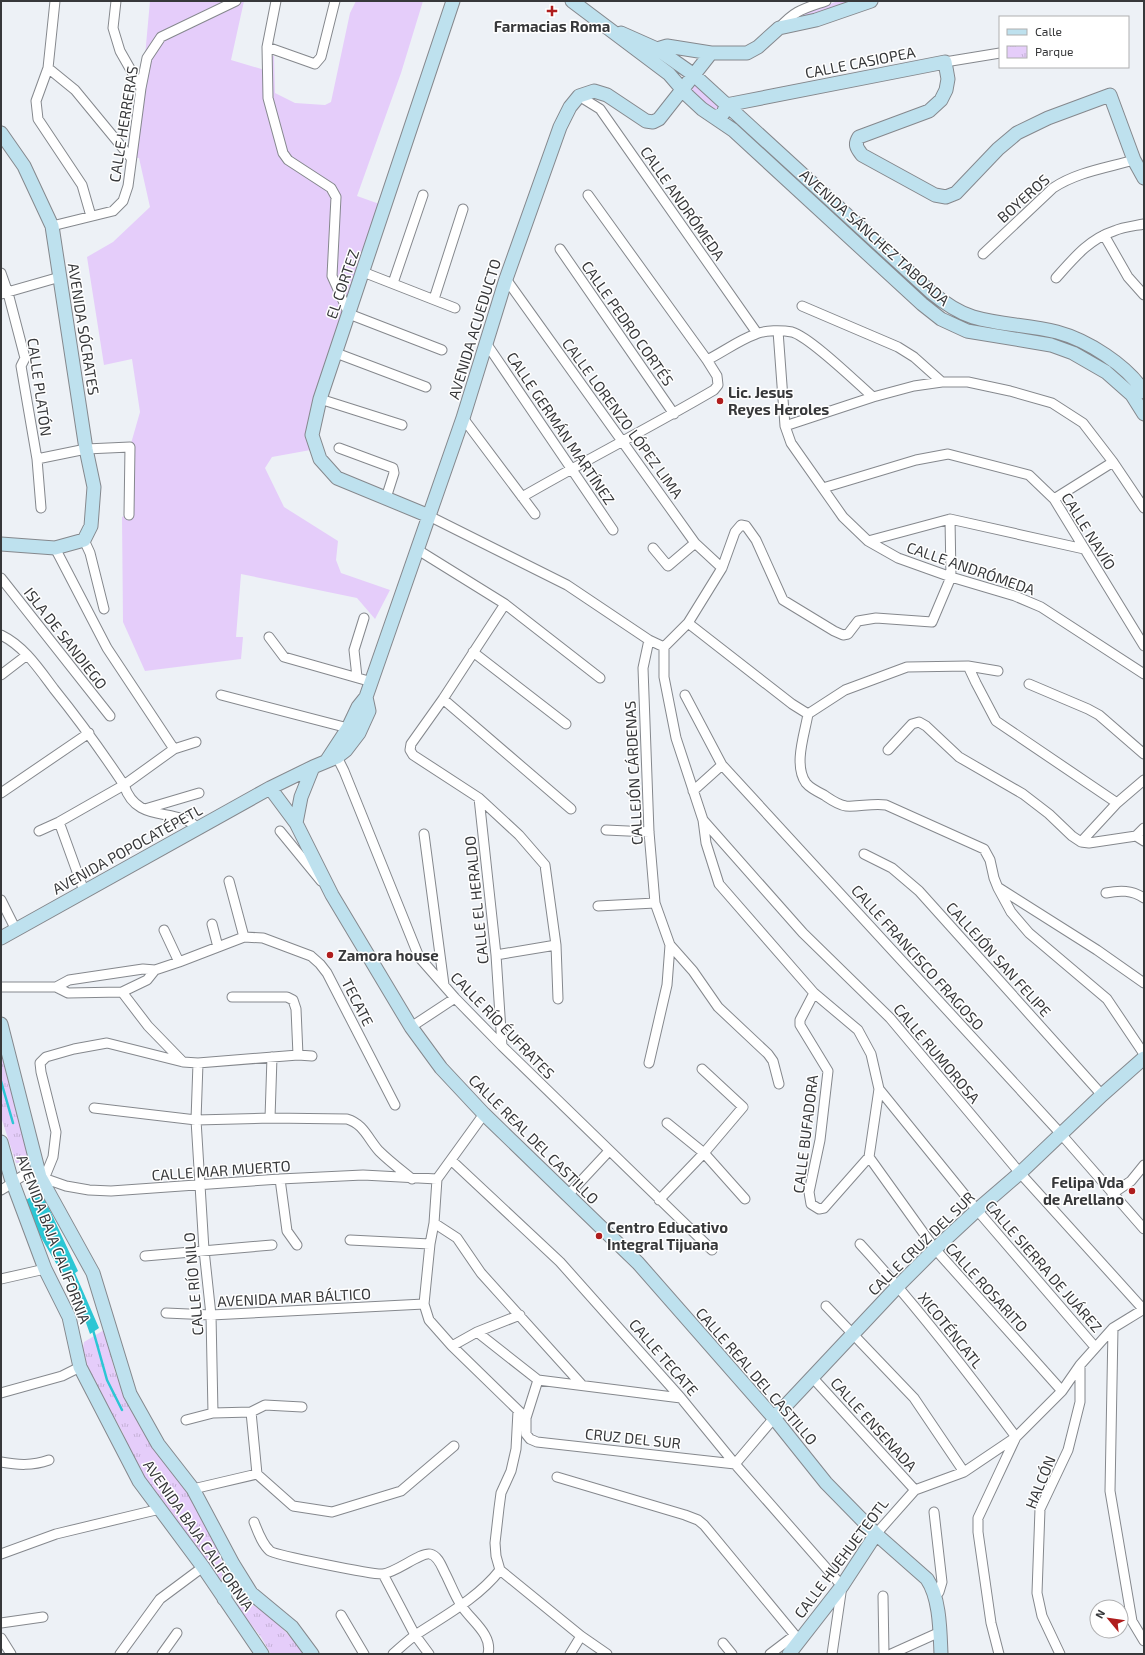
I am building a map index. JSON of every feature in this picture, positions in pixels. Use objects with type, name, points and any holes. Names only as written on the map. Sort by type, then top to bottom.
[{"type":"street","points":[[55,1],[48,68],[36,101],[38,119],[82,185],[91,216]]},
{"type":"street","points":[[116,1],[113,28],[120,52],[141,88]]},
{"type":"street","name":"CALLE HERRERAS","points":[[52,226],[113,211],[123,201],[128,186],[141,88],[147,58],[161,37],[236,1]]},
{"type":"street","points":[[276,1],[267,47],[268,98],[282,153],[288,160],[331,188],[336,197],[332,276],[350,314],[442,350]]},
{"type":"street","points":[[267,47],[315,64],[321,57],[335,1]]},
{"type":"street","name":"EL CORTEZ","points":[[429,516],[337,478],[320,459],[312,435],[320,399],[350,314],[453,1]]},
{"type":"street","name":"AVENIDA SÁNCHEZ TABOADA","points":[[572,1],[669,74],[695,104],[733,130],[922,304],[941,319],[967,331],[1051,345],[1073,353],[1106,372],[1132,395],[1144,414]]},
{"type":"street","points":[[657,49],[667,46],[711,54],[739,54],[752,51],[779,28],[790,16],[802,9],[826,1]]},
{"type":"street","points":[[779,28],[816,20],[871,1]]},
{"type":"street","name":"AVENIDA SÁNCHEZ TABOADA","points":[[611,30],[657,49],[694,75],[948,306],[972,317],[1057,332],[1079,340],[1114,361],[1140,385],[1144,392]]},
{"type":"street","name":"CALLE CASIOPEA","points":[[726,105],[945,62],[999,53]]},
{"type":"street","points":[[579,96],[594,91],[607,95],[646,121],[653,122],[659,119],[711,54]]},
{"type":"street","points":[[945,62],[948,79],[946,90],[940,100],[929,111],[858,137],[856,148],[865,157],[935,195],[946,197],[956,193],[998,149],[1018,133],[1048,118],[1110,96],[1134,160],[1144,178]]},
{"type":"street","points":[[48,68],[75,90],[131,158]]},
{"type":"street","name":"AVENIDA ACUEDUCTO","points":[[332,756],[358,707],[366,697],[372,682],[463,418],[506,279],[560,127],[570,107],[579,96]]},
{"type":"street","name":"CALLE ANDRÓMEDA","points":[[579,96],[600,109],[757,333]]},
{"type":"street","points":[[714,117],[723,114],[726,105]]},
{"type":"street","name":"AVENIDA SÓCRATES","points":[[1,133],[24,166],[52,226],[86,449],[94,487],[90,526],[84,540]]},
{"type":"street","name":"BOYEROS","points":[[983,254],[1053,188],[1066,179],[1134,160]]},
{"type":"street","points":[[393,283],[422,195]]},
{"type":"street","points":[[522,497],[622,440],[674,414],[714,390],[718,385],[717,376],[707,360],[588,195]]},
{"type":"street","points":[[434,299],[463,209]]},
{"type":"street","points":[[1056,278],[1078,254],[1104,235],[1114,230],[1144,224]]},
{"type":"street","points":[[1104,235],[1128,277],[1144,295]]},
{"type":"street","name":"CALLE PEDRO CORTÉS","points":[[560,249],[674,414]]},
{"type":"street","points":[[363,272],[455,308]]},
{"type":"street","name":"CALLE PLATÓN","points":[[1,273],[5,294],[25,358],[21,366],[37,459],[41,508]]},
{"type":"street","points":[[5,294],[60,277]]},
{"type":"street","name":"CALLE LORENZO LÓPEZ LIMA","points":[[506,279],[695,543],[722,568]]},
{"type":"street","points":[[802,306],[898,347],[914,357],[942,382]]},
{"type":"street","points":[[707,360],[757,333],[778,331],[792,332],[802,337],[873,397]]},
{"type":"street","name":"CALLE ANDRÓMEDA","points":[[778,331],[785,426],[791,443],[843,518],[868,541],[898,558],[951,578],[1028,601],[1041,607],[1144,674]]},
{"type":"street","name":"CALLE GERMÁN MARTÍNEZ","points":[[486,343],[613,530]]},
{"type":"street","points":[[336,353],[426,387]]},
{"type":"street","points":[[785,426],[873,397],[914,386],[942,382],[968,382],[1010,391],[1052,403],[1083,423],[1113,462],[1144,508]]},
{"type":"street","points":[[320,399],[402,425]]},
{"type":"street","points":[[463,418],[535,514]]},
{"type":"street","points":[[37,459],[86,449],[130,447],[129,515]]},
{"type":"street","points":[[339,448],[393,468],[394,473],[386,498]]},
{"type":"street","name":"CALLE NAVÍO","points":[[823,488],[916,460],[948,454],[1029,475],[1054,500],[1144,646]]},
{"type":"street","points":[[1054,500],[1113,462]]},
{"type":"street","points":[[429,516],[567,585],[649,640],[664,647]]},
{"type":"street","points":[[868,541],[950,519],[1084,549]]},
{"type":"street","points":[[703,820],[676,738],[664,677],[664,647],[688,623],[722,568],[735,532],[741,525],[746,526],[756,540],[783,600],[843,635],[848,634],[858,621],[876,618],[932,622],[951,578],[950,519]]},
{"type":"street","points":[[1,544],[55,548],[84,540],[90,553],[104,609]]},
{"type":"street","points":[[653,548],[668,566],[695,543]]},
{"type":"street","points":[[55,548],[107,648],[174,749]]},
{"type":"street","points":[[418,550],[505,604],[600,678]]},
{"type":"street","name":"ISLA DE SANDIEGO","points":[[1,578],[110,716]]},
{"type":"street","points":[[505,604],[444,699],[411,744],[410,750],[413,755],[479,798],[519,835],[545,865],[556,945],[558,999]]},
{"type":"street","points":[[357,677],[354,650],[364,618]]},
{"type":"street","points":[[688,623],[792,704],[808,714]]},
{"type":"street","points":[[1,635],[28,655],[89,733],[124,785],[131,800],[156,814],[185,818],[191,821],[198,828]]},
{"type":"street","points":[[269,637],[284,657],[372,682]]},
{"type":"street","name":"CALLEJÓN CÁRDENAS","points":[[649,640],[642,668],[649,832],[655,903],[670,945],[667,985],[650,1063]]},
{"type":"street","points":[[473,652],[566,724]]},
{"type":"street","points":[[1,675],[28,655]]},
{"type":"street","points":[[968,666],[996,721],[1117,803]]},
{"type":"street","points":[[998,671],[968,666],[907,667],[844,690],[808,714],[800,762],[802,775],[807,783],[817,791],[844,806],[876,804],[886,805],[984,849],[990,860],[998,888],[1011,912],[1029,933],[1107,999],[1144,1054]]},
{"type":"street","points":[[1029,684],[1099,715],[1144,754]]},
{"type":"street","points":[[221,695],[348,728]]},
{"type":"street","name":"CALLE FRANCISCO FRAGOSO","points":[[685,695],[722,765],[1061,1134],[1144,1230]]},
{"type":"street","name":"AVENIDA ACUEDUCTO","points":[[270,788],[346,750],[359,733],[369,711],[366,697]]},
{"type":"street","points":[[444,699],[571,809]]},
{"type":"street","points":[[888,750],[912,724],[919,722],[926,726],[960,757],[1023,794],[1081,842],[1089,843],[1140,839],[1144,828]]},
{"type":"street","points":[[1,793],[89,733]]},
{"type":"street","points":[[39,831],[59,822],[124,785],[174,749],[196,742]]},
{"type":"street","name":"CALLE RÍO ÉUFRATES","points":[[332,756],[419,956],[455,998],[502,1046],[712,1250]]},
{"type":"street","points":[[693,791],[722,765]]},
{"type":"street","points":[[296,822],[301,797],[313,767]]},
{"type":"street","points":[[1081,842],[1117,803],[1144,780]]},
{"type":"street","name":"CALLE REAL DEL CASTILLO","points":[[270,788],[296,822],[332,895],[411,1027],[441,1068],[484,1114],[638,1263],[774,1418],[826,1483],[876,1534],[927,1579],[932,1586],[935,1596],[940,1632],[941,1654]]},
{"type":"street","name":"AVENIDA POPOCATÉPETL","points":[[1,938],[270,788]]},
{"type":"street","points":[[145,809],[199,793]]},
{"type":"street","name":"CALLE EL HERALDO","points":[[479,798],[496,955],[502,1046]]},
{"type":"street","name":"CALLE SIERRA DE JUÁREZ","points":[[703,820],[706,843],[718,884],[814,993],[858,1030],[871,1054],[879,1089],[977,1210],[1095,1347]]},
{"type":"street","name":"CALLE RUMOROSA","points":[[703,820],[803,933],[890,1018],[1020,1173],[1144,1310]]},
{"type":"street","points":[[59,822],[84,891]]},
{"type":"street","points":[[606,830],[649,832]]},
{"type":"street","points":[[280,831],[332,895]]},
{"type":"street","points":[[424,834],[444,985]]},
{"type":"street","name":"CALLEJÓN SAN FELIPE","points":[[864,854],[892,868],[919,891],[1102,1095]]},
{"type":"street","points":[[56,987],[69,980],[143,969],[155,970],[244,938],[229,882]]},
{"type":"street","points":[[998,888],[1097,950],[1144,983]]},
{"type":"street","points":[[1106,893],[1128,891],[1144,898]]},
{"type":"street","points":[[1,900],[16,930]]},
{"type":"street","points":[[598,906],[655,903]]},
{"type":"street","points":[[212,924],[218,947]]},
{"type":"street","points":[[164,930],[180,962]]},
{"type":"street","name":"TECATE","points":[[244,938],[262,938],[311,956],[320,964],[327,973],[395,1105]]},
{"type":"street","points":[[496,955],[556,945]]},
{"type":"street","points":[[670,945],[693,971],[718,1006],[768,1054],[773,1061],[779,1084]]},
{"type":"street","points":[[1,987],[56,987],[68,993],[122,992],[147,980],[155,970]]},
{"type":"street","points":[[122,992],[148,1026],[183,1062]]},
{"type":"street","name":"CALLE BUFADORA","points":[[814,993],[800,1020],[800,1026],[828,1071],[820,1140],[809,1192],[811,1204],[819,1209],[824,1208],[869,1157]]},
{"type":"street","points":[[232,998],[287,997],[293,1000],[296,1009],[298,1055]]},
{"type":"street","points":[[411,1027],[455,998]]},
{"type":"street","name":"AVENIDA BAJA CALIFORNIA","points":[[1,1024],[42,1178],[93,1273],[130,1394],[158,1444],[193,1489],[233,1564],[251,1593],[292,1627],[312,1654]]},
{"type":"street","points":[[42,1178],[53,1157],[56,1132],[41,1072],[40,1063],[46,1057],[74,1049],[107,1043],[183,1062],[198,1063],[298,1055],[312,1056]]},
{"type":"street","points":[[270,1118],[272,1057]]},
{"type":"street","name":"CALLE CRUZ DEL SUR","points":[[735,1464],[774,1418],[812,1377],[935,1249],[1020,1173],[1102,1095],[1144,1058]]},
{"type":"street","name":"CALLE RÍO NILO","points":[[198,1063],[196,1120],[199,1186],[211,1315],[214,1413]]},
{"type":"street","points":[[659,1200],[704,1153],[743,1107],[702,1068]]},
{"type":"street","points":[[869,1157],[879,1089]]},
{"type":"street","points":[[94,1108],[196,1120],[339,1118],[354,1121],[360,1125],[379,1151],[412,1179]]},
{"type":"street","points":[[484,1114],[438,1179],[424,1304],[429,1320],[452,1346],[526,1418],[538,1380]]},
{"type":"street","points":[[667,1123],[704,1153],[745,1199]]},
{"type":"street","name":"AVENIDA BAJA CALIFORNIA","points":[[1,1142],[4,1188],[69,1317],[80,1367],[139,1481],[204,1567],[262,1654]]},
{"type":"street","points":[[568,1195],[609,1151]]},
{"type":"street","name":"CALLE ROSARITO","points":[[869,1157],[935,1249],[1062,1391]]},
{"type":"street","name":"CALLE TECATE","points":[[451,1160],[560,1262],[681,1398],[735,1464],[842,1586]]},
{"type":"street","points":[[1112,1194],[1131,1181],[1144,1165]]},
{"type":"street","name":"CALLE MAR MUERTO","points":[[4,1188],[19,1177],[29,1173],[81,1189],[111,1192],[280,1179],[363,1176],[438,1179]]},
{"type":"street","points":[[280,1179],[287,1231],[297,1245]]},
{"type":"street","points":[[434,1223],[457,1238],[481,1273],[582,1385]]},
{"type":"street","points":[[350,1240],[430,1244]]},
{"type":"street","name":"XICOTÉNCATL","points":[[860,1244],[898,1286],[971,1376],[1016,1437]]},
{"type":"street","points":[[146,1256],[272,1245]]},
{"type":"street","points":[[1,1279],[45,1269]]},
{"type":"street","name":"AVENIDA MAR BÁLTICO","points":[[166,1313],[211,1315],[424,1304]]},
{"type":"street","points":[[826,1306],[914,1398],[964,1472]]},
{"type":"street","name":"CALLE HUEHUETEOTL","points":[[789,1654],[797,1638],[842,1586],[876,1534],[915,1490],[964,1472],[1016,1437],[1062,1391],[1080,1365],[1113,1328],[1144,1310]]},
{"type":"street","points":[[452,1346],[478,1332],[520,1315]]},
{"type":"street","points":[[1133,1315],[1144,1318]]},
{"type":"street","points":[[1113,1328],[1110,1491],[1132,1621],[1144,1641]]},
{"type":"street","points":[[478,1332],[538,1380],[681,1398]]},
{"type":"street","name":"HALCÓN","points":[[1060,1654],[1042,1616],[1037,1593],[1040,1509],[1068,1450],[1080,1402],[1080,1365]]},
{"type":"street","points":[[1,1393],[62,1376],[80,1367]]},
{"type":"street","name":"CALLE ENSENADA","points":[[812,1377],[915,1490]]},
{"type":"street","points":[[186,1420],[214,1413],[250,1412],[265,1405],[302,1407]]},
{"type":"street","points":[[518,1411],[516,1449],[511,1471],[501,1493],[498,1508],[495,1543],[496,1556],[500,1570],[581,1636],[607,1654]]},
{"type":"street","points":[[250,1412],[257,1474],[293,1506],[332,1512],[401,1491],[454,1446]]},
{"type":"street","name":"CRUZ DEL SUR","points":[[526,1418],[526,1434],[530,1439],[538,1442],[735,1464]]},
{"type":"street","points":[[999,1654],[991,1623],[978,1532],[978,1518],[1016,1437]]},
{"type":"street","points":[[1,1462],[26,1466],[49,1460]]},
{"type":"street","points":[[193,1489],[257,1474]]},
{"type":"street","points":[[557,1477],[698,1520],[704,1525],[797,1638],[770,1654]]},
{"type":"street","points":[[1,1554],[56,1534],[160,1510]]},
{"type":"street","points":[[934,1512],[942,1582],[939,1592],[935,1596]]},
{"type":"street","points":[[254,1522],[262,1542],[271,1552],[342,1568],[383,1574],[403,1567],[423,1554],[431,1554],[438,1560],[461,1606],[485,1634],[489,1650],[488,1654]]},
{"type":"street","points":[[224,1599],[233,1564]]},
{"type":"street","points":[[120,1654],[160,1599],[204,1567]]},
{"type":"street","points":[[393,1654],[415,1636],[461,1606],[492,1581],[500,1570]]},
{"type":"street","points":[[383,1574],[415,1636],[429,1654]]},
{"type":"street","points":[[832,1654],[842,1586]]},
{"type":"street","points":[[883,1596],[884,1654]]},
{"type":"street","points":[[341,1615],[364,1654]]},
{"type":"street","points":[[1,1623],[43,1617]]},
{"type":"street","points":[[162,1654],[177,1632]]},
{"type":"street","points":[[891,1654],[940,1632]]},
{"type":"street","points":[[570,1654],[581,1636]]},
{"type":"street","points":[[1,1638],[11,1654]]},
{"type":"street","points":[[723,1643],[732,1654]]},
{"type":"green space","points":[[150,1],[244,1],[231,60],[268,71],[267,55],[274,56],[275,93],[295,103],[325,105],[331,102],[350,13],[356,1],[423,1],[401,73],[357,196],[385,206],[320,399],[316,449],[272,457],[265,468],[284,507],[338,541],[336,560],[341,573],[390,590],[375,619],[357,598],[241,574],[236,637],[243,637],[241,659],[145,671],[123,622],[122,517],[129,514],[130,447],[140,412],[132,359],[104,365],[87,257],[113,242],[150,207],[139,158],[131,158],[143,78]]},
{"type":"green space","points":[[838,1],[865,1],[796,20],[808,12]]},
{"type":"green space","points":[[696,83],[723,106],[716,113],[691,91]]},
{"type":"green space","points":[[1,1042],[32,1162],[16,1163],[1,1117]]},
{"type":"green space","points":[[104,1330],[115,1372],[135,1417],[160,1456],[187,1492],[204,1524],[220,1548],[222,1583],[139,1472],[122,1431],[94,1382],[82,1354],[84,1342]]},
{"type":"green space","points":[[235,1584],[251,1604],[269,1615],[307,1654],[271,1654],[261,1637],[238,1608]]},
{"type":"water","points":[[41,1191],[78,1271],[75,1273],[99,1328],[90,1334],[71,1281],[67,1276],[64,1277],[21,1203]]},
{"type":"waterway","points":[[1,1081],[13,1123]]},
{"type":"waterway","points":[[93,1330],[107,1380],[122,1410]]},
{"type":"place","name":"Farmacias Roma","points":[[552,11]]},
{"type":"place","name":"Lic. Jesus Reyes Heroles","points":[[720,401]]},
{"type":"place","name":"Zamora house","points":[[330,955]]},
{"type":"place","name":"Felipa Vda de Arellano","points":[[1132,1191]]},
{"type":"place","name":"Centro Educativo Integral Tijuana","points":[[599,1236]]}]
